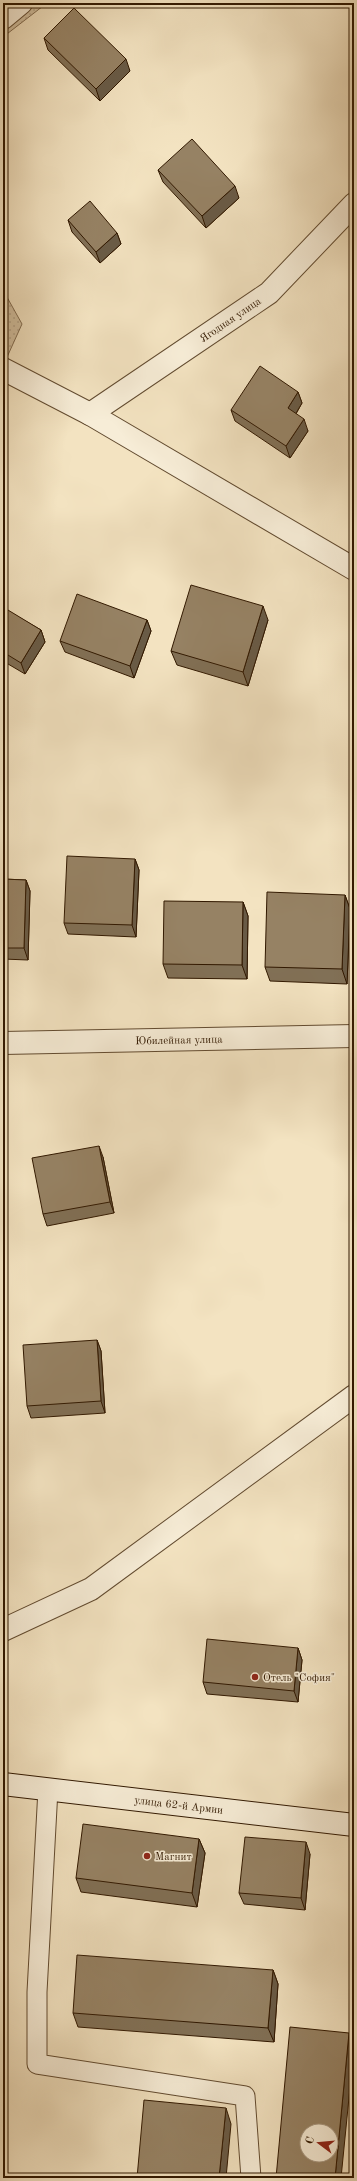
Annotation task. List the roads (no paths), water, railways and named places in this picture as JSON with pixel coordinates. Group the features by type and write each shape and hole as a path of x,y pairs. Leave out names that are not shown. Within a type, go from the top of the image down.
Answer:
{"street":[{"path":"3,18 21,3"},
{"name":"Ягодная улица","path":"90,414 269,293 354,204"},
{"path":"3,369 90,414 354,569"},
{"name":"Юбилейная улица","path":"3,1043 354,1036"},
{"path":"3,1630 91,1589 354,1396"},
{"name":"улица 62-й Армии","path":"3,1784 354,1824"}],"lane":[{"path":"48,1789 37,1992 37,2064 245,2096 251,2178"}],"place":[{"name":"Отель \"София\"","path":"255,1677"},
{"name":"Магнит","path":"147,1856"}]}
